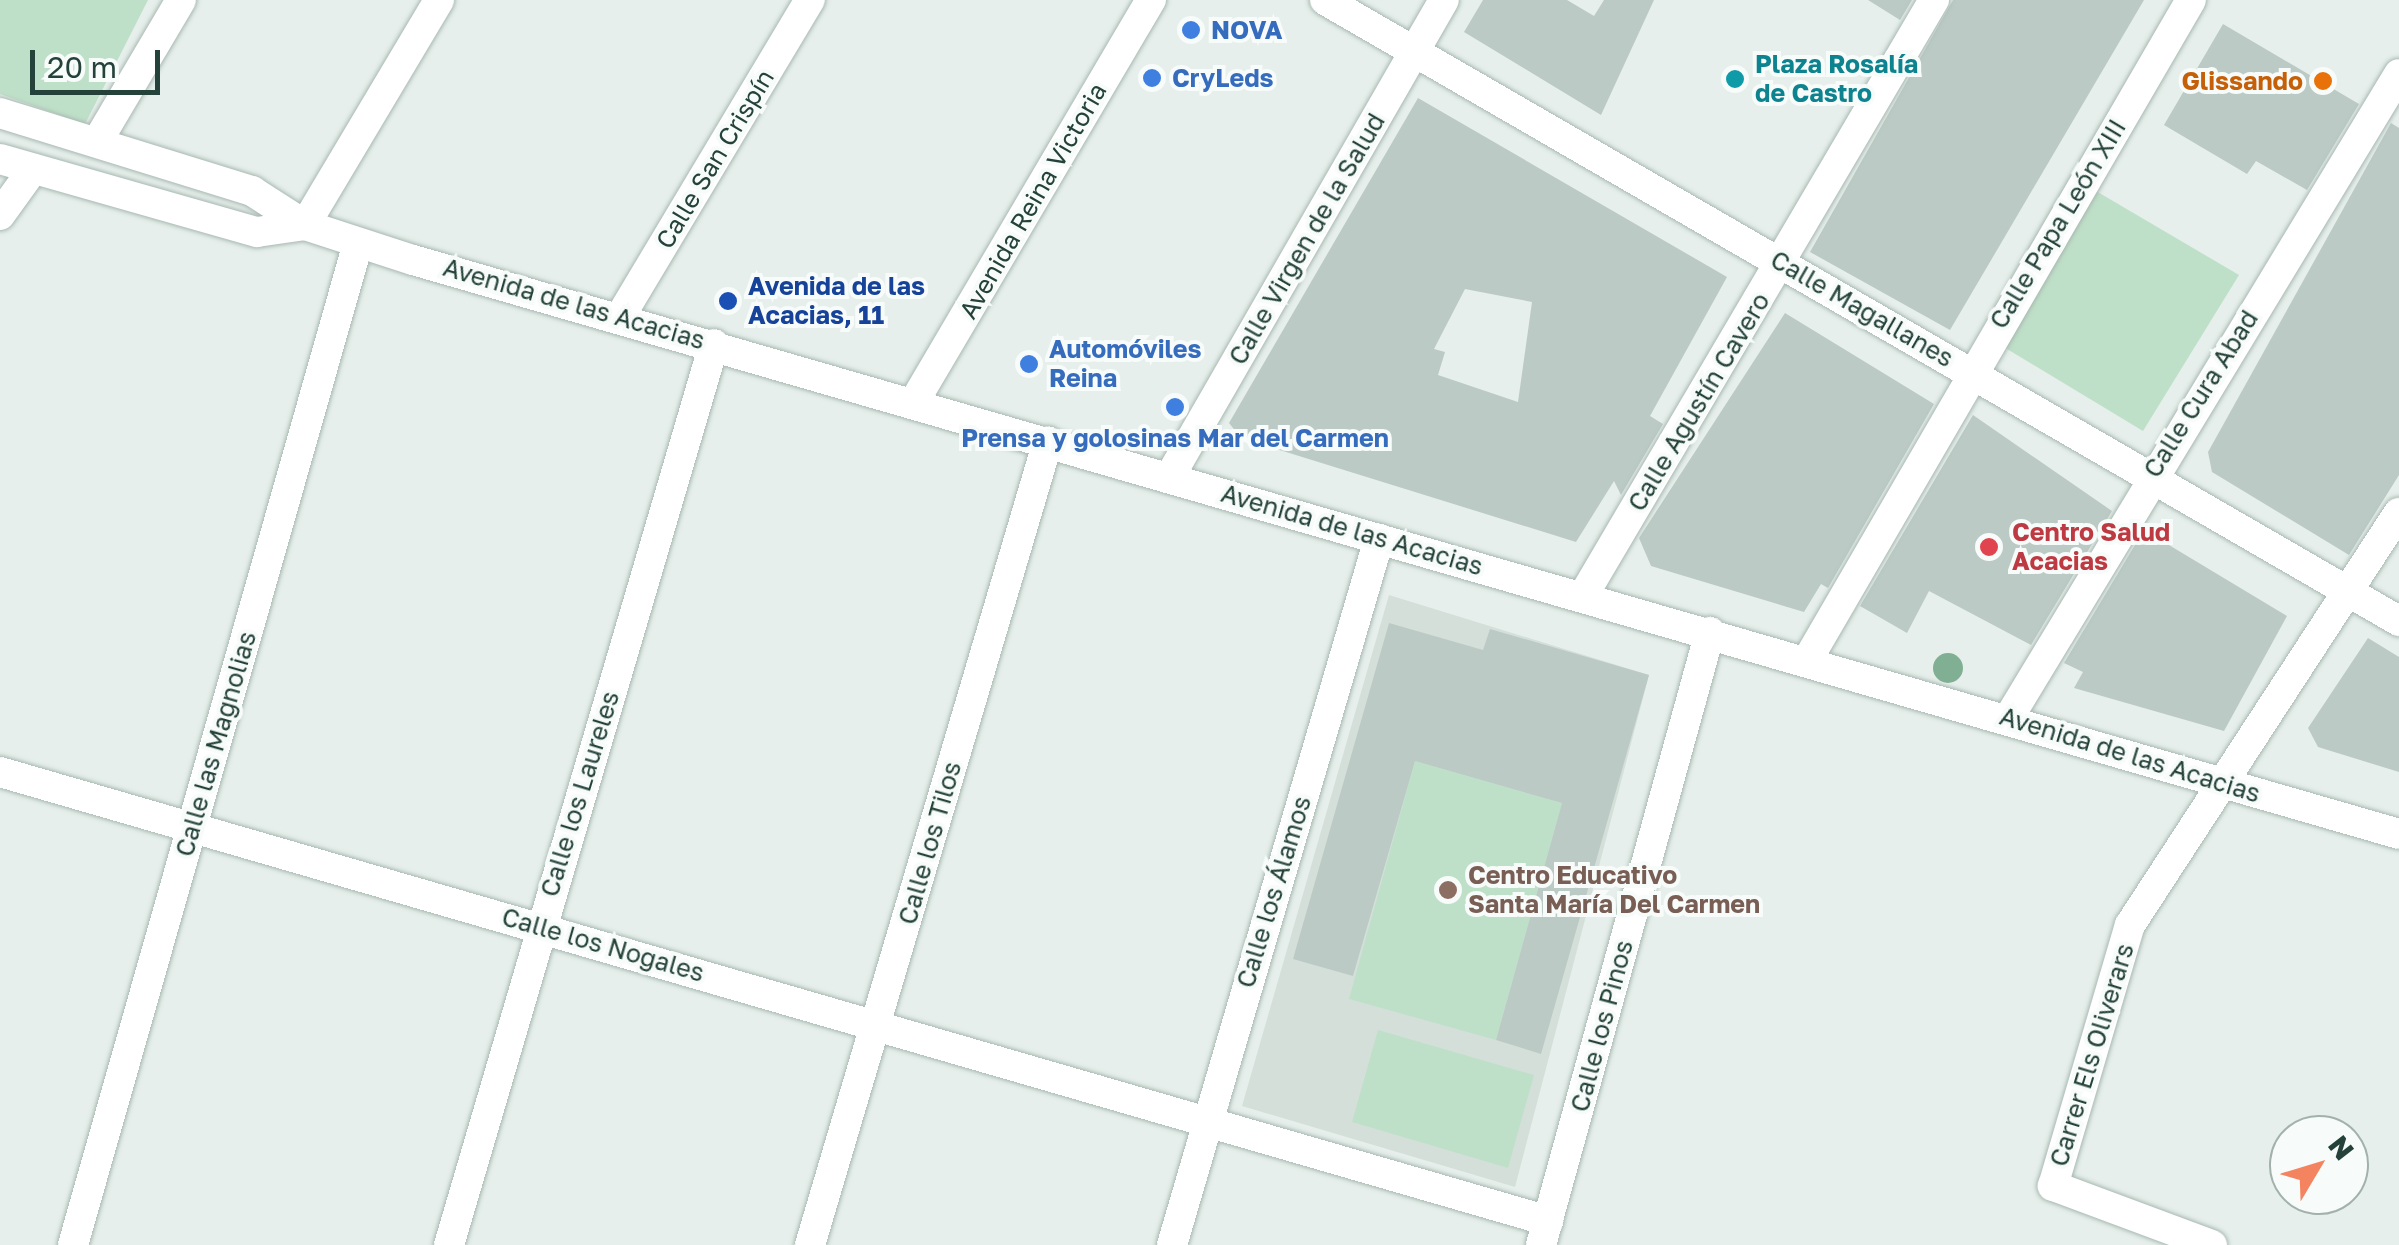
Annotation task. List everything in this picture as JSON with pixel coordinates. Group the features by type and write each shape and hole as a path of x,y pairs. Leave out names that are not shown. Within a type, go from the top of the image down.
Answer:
{"street":[{"path":"97,142 182,0"},
{"path":"305,224 439,0"},
{"name":"Calle San Crispín","path":"620,317 810,0"},
{"name":"Avenida Reina Victoria","path":"914,402 1151,0"},
{"name":"Calle Magallanes","path":"1324,0 2399,621"},
{"name":"Calle Virgen de la Salud","path":"1169,478 1444,0"},
{"name":"Calle Agustín Cavero","path":"1582,596 1934,0"},
{"name":"Calle Papa León XIII","path":"1808,659 1970,372 2191,0"},
{"name":"Calle Cura Abad","path":"2008,718 2150,476 2399,74"},
{"name":"Avenida de las Acacias","path":"0,113 252,191 305,224 358,243 1808,659 2399,834"},
{"name":"Avenida de las Acacias","path":"0,159 258,232 305,224"},
{"path":"0,215 33,169"},
{"name":"Calle las Magnolias","path":"73,1245 358,243"},
{"name":"Calle los Laureles","path":"449,1245 714,344"},
{"name":"Calle los Tilos","path":"810,1245 1048,440"},
{"path":"2230,786 2399,513"},
{"name":"Calle los Álamos","path":"1172,1245 1379,539"},
{"name":"Calle los Pinos","path":"1545,1233 1710,632"},
{"name":"Calle los Nogales","path":"0,772 1206,1121 1545,1233"},
{"name":"Carrer Els Oliverars","path":"2212,1245 2053,1186 2130,925 2179,842 2230,786"}],"shaded area":[{"name":"Centro Educativo Santa María Del Carmen","path":"1389,595 1649,675 1515,1187 1242,1106"}],"green space":[{"path":"0,0 148,0 85,124 0,94"},
{"path":"2096,191 2239,275 2143,431 2002,346"},
{"path":"1415,761 1562,803 1496,1040 1349,999"},
{"path":"1378,1030 1534,1075 1508,1168 1352,1122"}],"building":[{"path":"1483,0 1567,0 1594,16 1604,0 1654,0 1601,115 1464,32"},
{"path":"1868,0 1912,0 1900,20"},
{"path":"1953,0 2144,0 1950,330 1810,252"},
{"path":"2223,24 2359,104 2307,190 2256,161 2247,174 2164,125"},
{"path":"1418,98 1727,277 1650,416 1663,424 1621,495 1614,481 1576,542 1241,438 1229,423","holes":["1465,289 1532,302 1518,402 1438,375 1445,352 1434,349"]},
{"path":"2391,123 2399,128 2399,475 2349,555 2212,472 2208,452"},
{"path":"1785,313 1934,404 1828,588 1821,584 1804,612 1651,566 1639,538"},
{"name":"Centro Salud Acacias","path":"1973,415 2112,511 2031,645 1929,591 1907,633 1860,606"},
{"path":"2144,530 2287,616 2224,731 2074,688 2083,672 2064,663"},
{"path":"1389,623 1483,650 1490,629 1649,675 1541,1054 1496,1040 1562,803 1415,761 1353,976 1293,959"},
{"path":"2368,638 2399,657 2399,772 2318,747 2308,728"}],"place":[{"name":"NOVA","path":"1191,30"},
{"name":"CryLeds","path":"1152,78"},
{"name":"Plaza Rosalía de Castro","path":"1735,79"},
{"name":"Glissando","path":"2323,81"},
{"name":"Avenida de las Acacias, 11","path":"728,301"},
{"name":"Automóviles Reina","path":"1029,364"},
{"name":"Prensa y golosinas Mar del Carmen","path":"1175,407"},
{"name":"Centro Salud Acacias","path":"1989,547"},
{"name":"Centro Educativo Santa María Del Carmen","path":"1448,890"}]}
